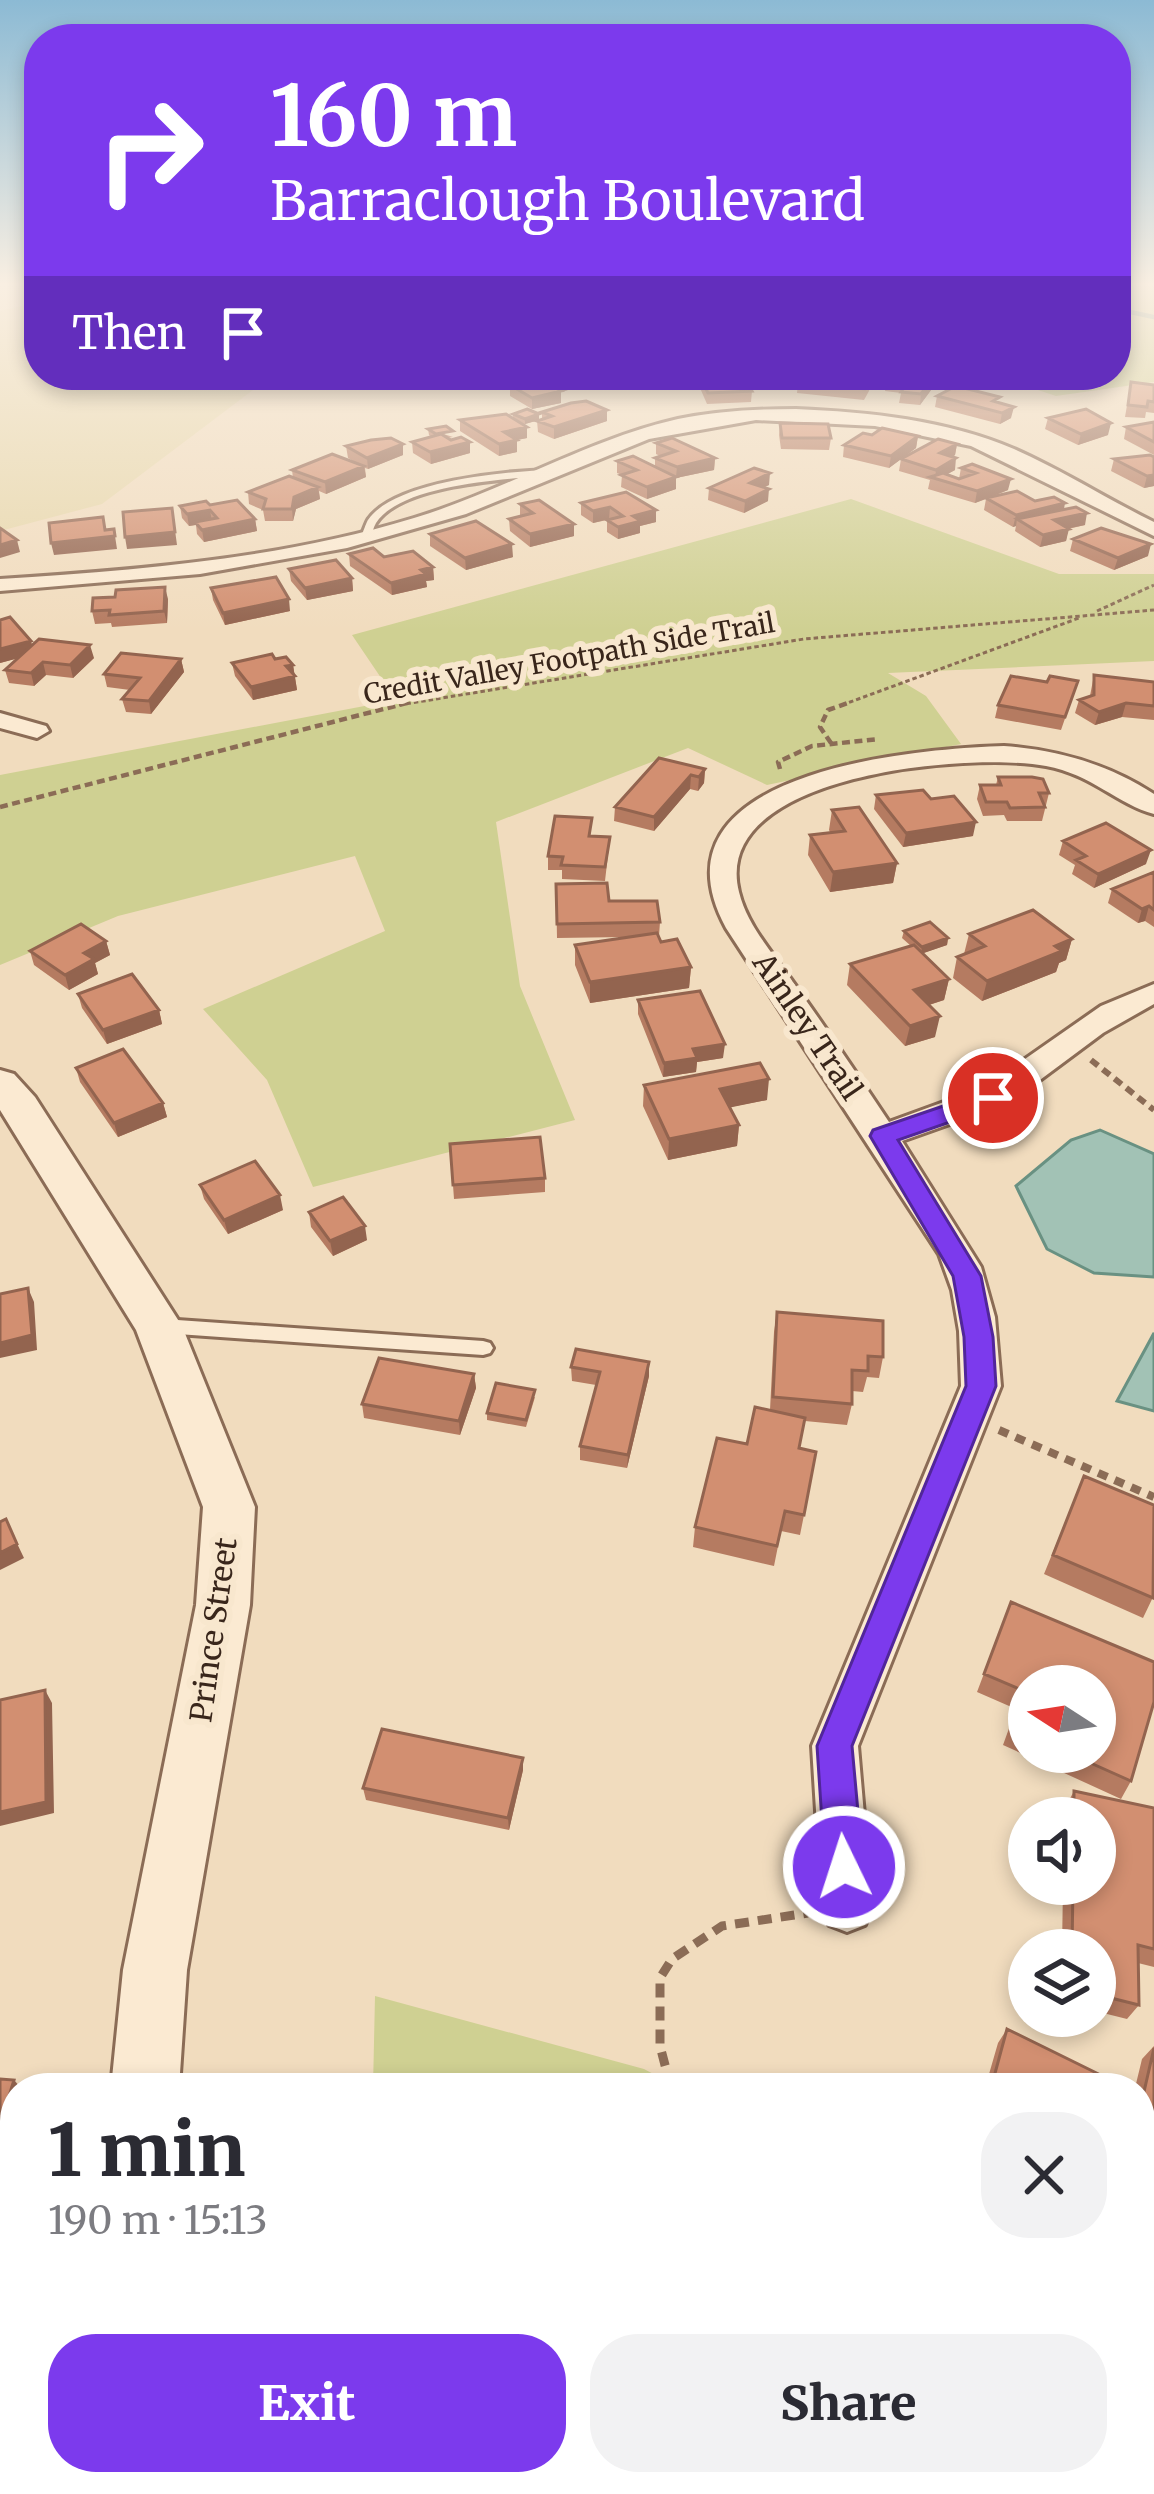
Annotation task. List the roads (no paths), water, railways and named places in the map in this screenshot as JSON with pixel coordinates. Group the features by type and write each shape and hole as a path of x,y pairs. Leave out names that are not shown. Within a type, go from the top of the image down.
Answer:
{"street":[{"path":"0,585 133,578 366,538 495,498 645,434 696,424 790,416 876,420 988,443 1044,467 1094,502 1154,530"},
{"path":"0,720 37,731"},
{"name":"Ainley Trail","path":"847,1907 835,1746 981,1386 979,1337 967,1276 882,1136 755,949 724,891 726,855 740,824 789,792 853,773 983,752 1041,754 1083,765 1124,784 1154,806"},
{"path":"882,1136 993,1098 1072,1044 1105,1015 1154,993"},
{"name":"Prince Street","path":"0,1084 20,1107 158,1326 229,1507 223,1605 155,1970 146,2073"}],"lane":[{"path":"158,1326 483,1348"}]}
